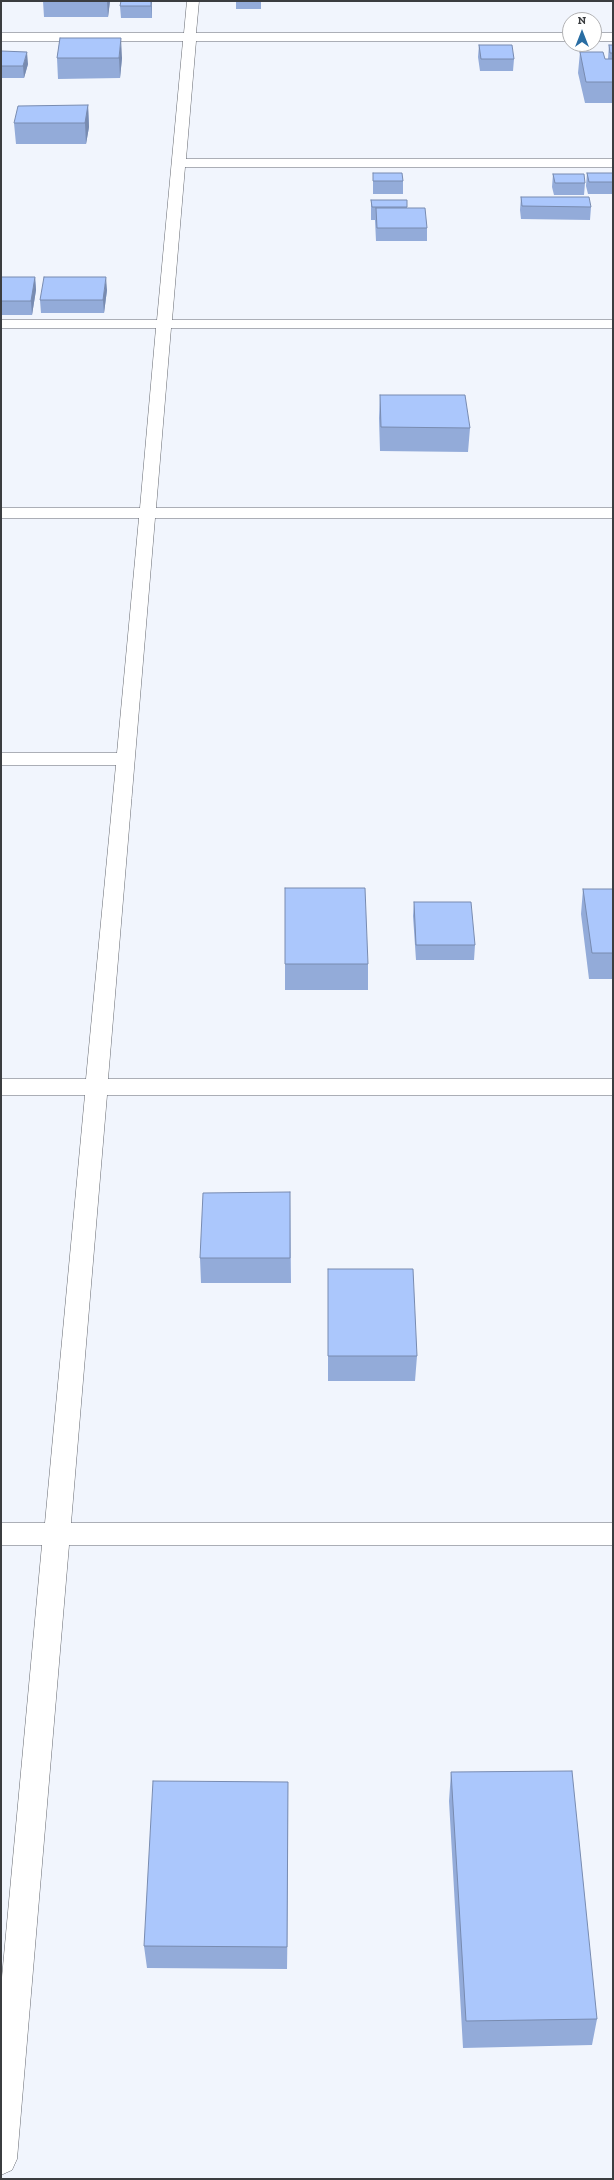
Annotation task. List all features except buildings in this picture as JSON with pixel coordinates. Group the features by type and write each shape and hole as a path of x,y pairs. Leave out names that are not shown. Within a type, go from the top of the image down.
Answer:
{"street":[{"path":"1,2159 193,1"},
{"path":"1,37 562,37"},
{"path":"602,37 613,37"},
{"path":"179,163 613,163"},
{"path":"1,324 613,324"},
{"path":"1,513 613,513"},
{"path":"1,759 126,759"},
{"path":"1,1087 613,1087"},
{"path":"1,1534 613,1534"}]}
